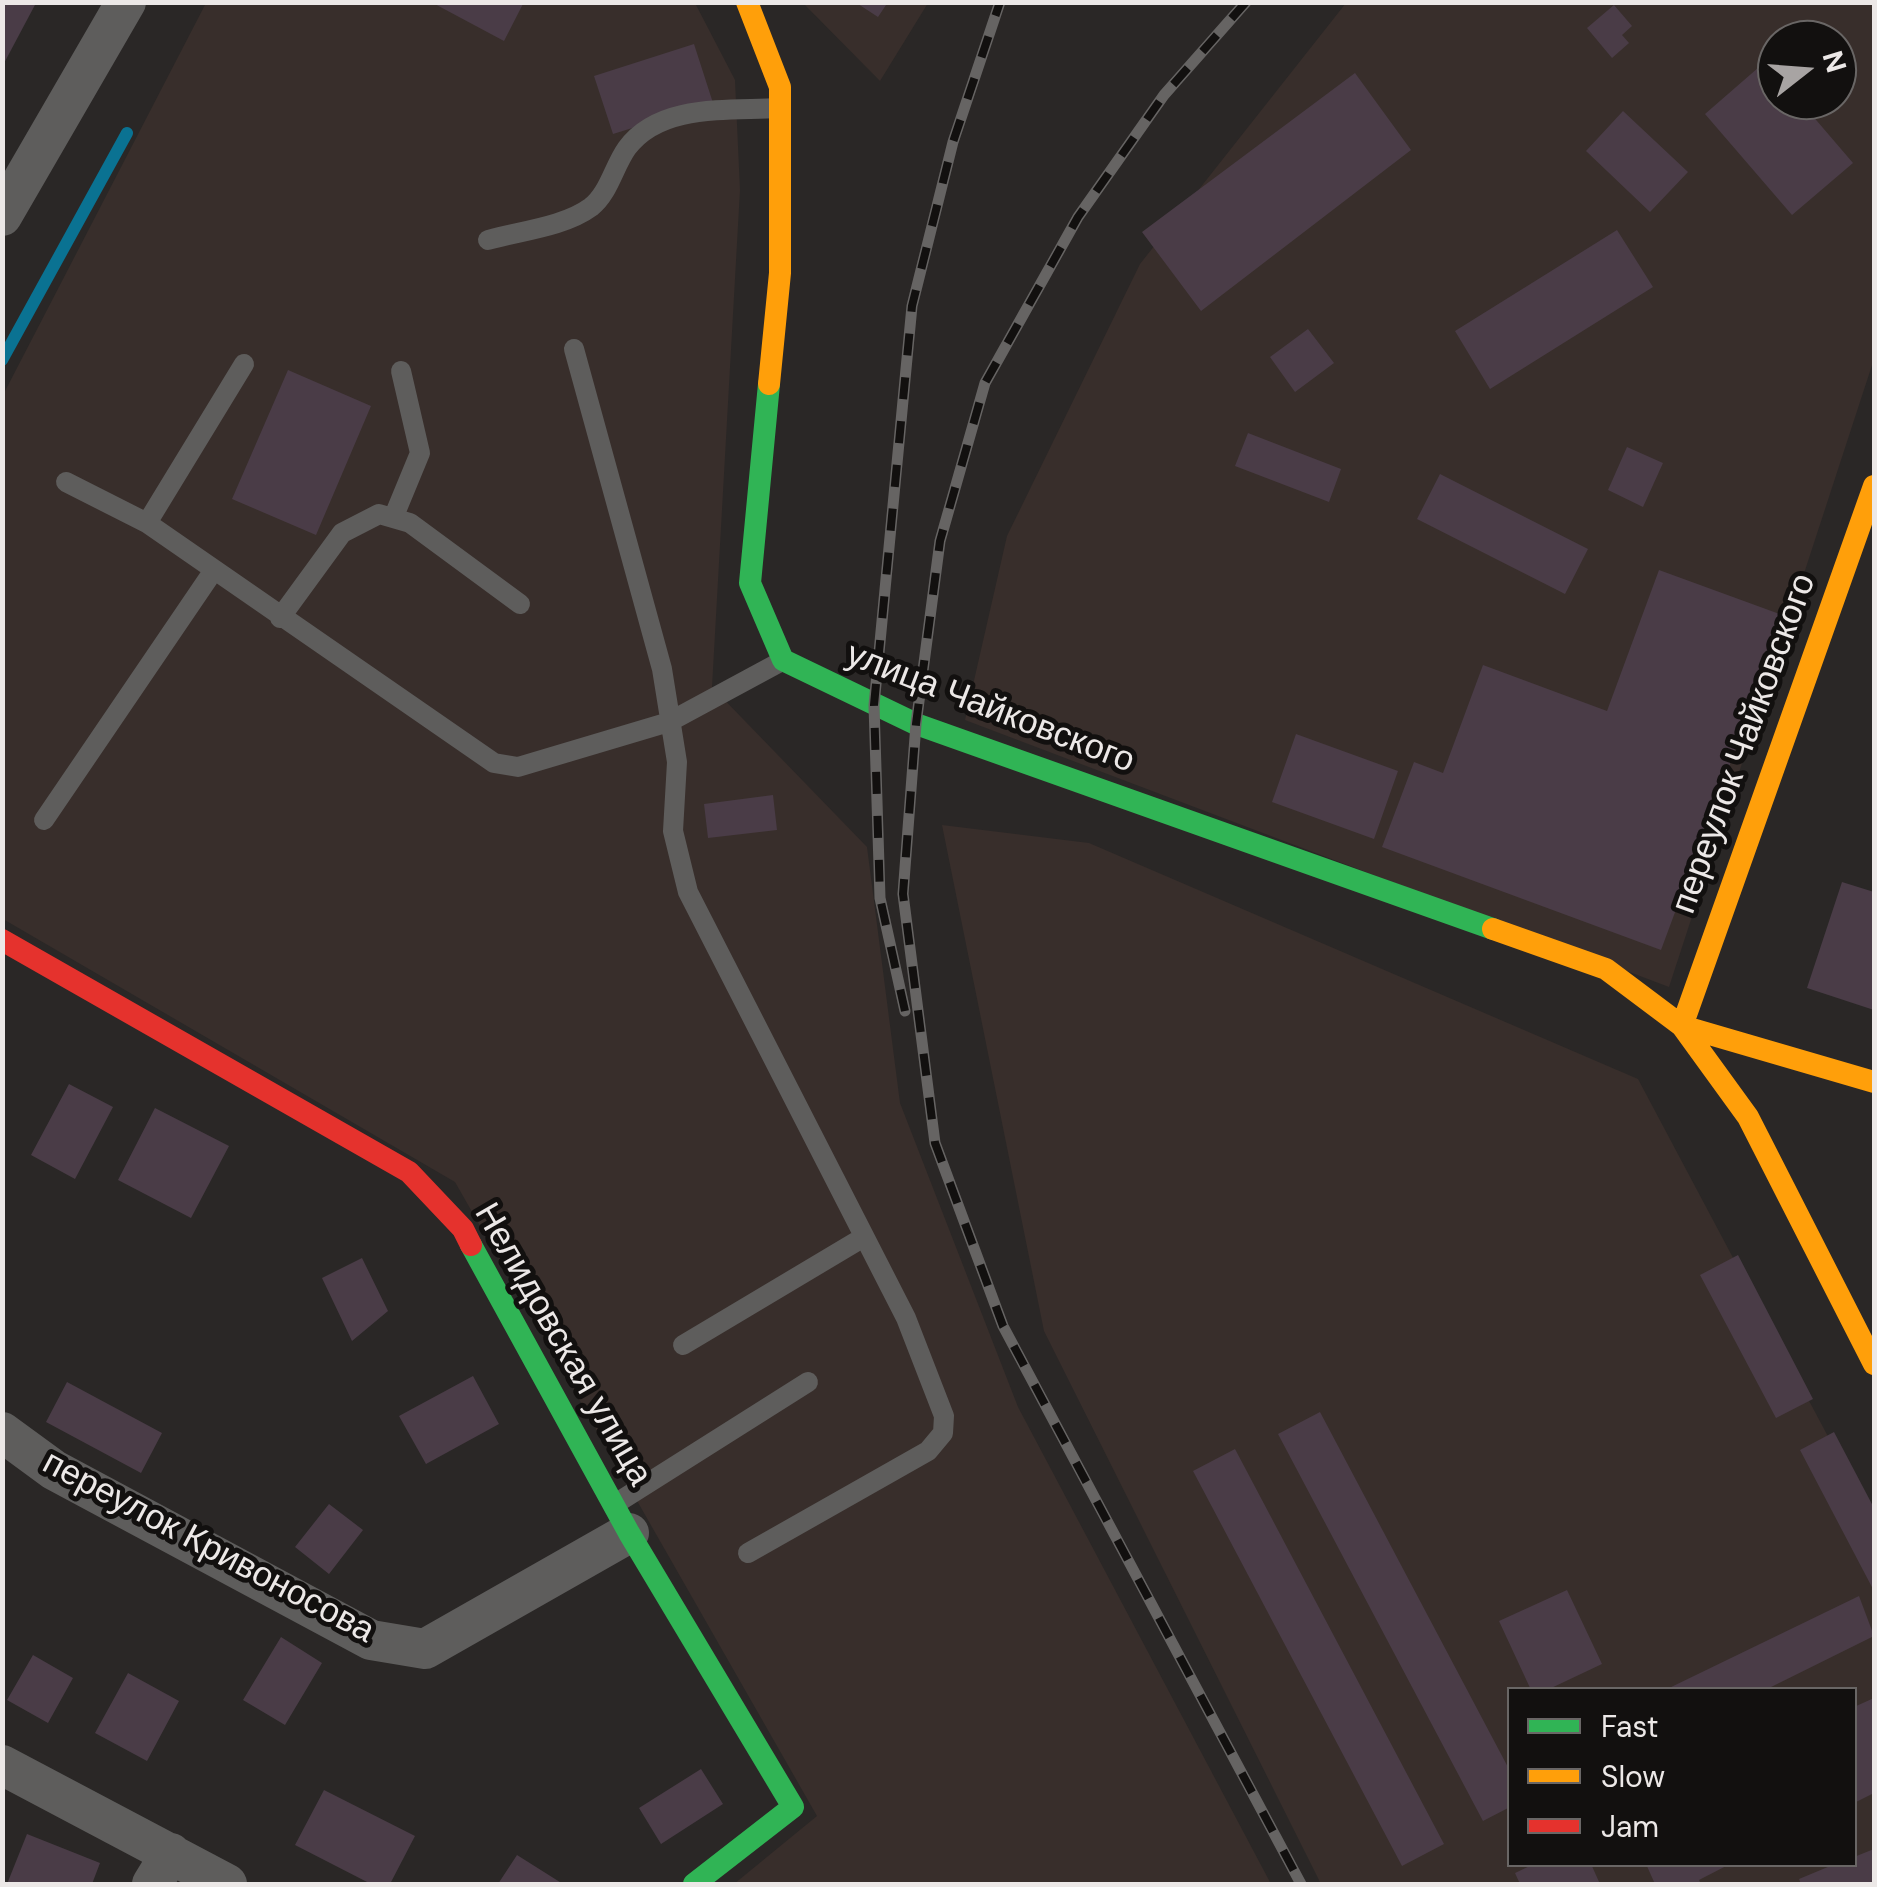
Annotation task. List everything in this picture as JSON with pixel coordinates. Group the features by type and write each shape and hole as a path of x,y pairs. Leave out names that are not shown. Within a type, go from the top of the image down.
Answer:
{"street":[{"path":"2,216 126,2"},
{"path":"747,2 780,87 780,273 750,583 783,660"},
{"name":"переулок Чайковского","path":"1682,1026 1874,486"},
{"name":"улица Чайковского","path":"783,660 838,690 916,724 1606,968 1682,1026"},
{"name":"Нелидовская улица","path":"2,940 409,1172 463,1229 621,1519 793,1807 694,1884"},
{"path":"1682,1026 1874,1082"},
{"path":"1682,1026 1748,1117 1874,1364"},
{"name":"переулок Кривоносова","path":"2,1432 54,1470 371,1640 425,1650 621,1519"},
{"path":"2,1765 161,1869 227,1884"}],"lane":[{"path":"488,240 586,210 601,196 626,150 654,126 709,110 780,108"},
{"path":"574,349 662,669 676,762 673,831 688,892 864,1237 934,1384 944,1416 943,1432 928,1451 748,1553"},
{"path":"147,523 244,364"},
{"path":"394,516 420,453 402,371"},
{"path":"66,482 147,523 494,764 518,767 670,722 783,660"},
{"path":"280,618 342,533 379,514 394,516 520,604"},
{"path":"44,820 214,570"},
{"path":"684,1344 864,1237"},
{"path":"621,1519 808,1382"}],"shaded area":[{"path":"206,3 695,3 735,80 740,190 712,687 867,847 900,1103 1018,1407 1271,1884 734,1884 817,1816 455,1182 3,919 3,395"},
{"path":"803,3 928,3 880,81"},
{"path":"1346,3 1874,3 1874,359 1669,987 965,720 1007,536 1140,264"},
{"path":"942,825 1089,843 1638,1079 1874,1523 1874,1884 1321,1884 1044,1331"}],"building":[{"path":"431,2 524,2 504,41"},
{"path":"855,2 888,2 878,17"},
{"path":"2,3 36,3 2,67"},
{"path":"1614,5 1632,26 1622,35 1629,43 1612,58 1587,28"},
{"path":"694,44 713,103 613,134 594,76"},
{"path":"1757,69 1757,120 1816,120 1853,163 1792,215 1705,114"},
{"path":"1355,73 1411,150 1201,311 1142,232"},
{"path":"1623,111 1688,172 1650,212 1586,151"},
{"path":"1617,230 1653,287 1490,389 1455,331"},
{"path":"1308,329 1334,363 1295,392 1270,357"},
{"path":"288,370 371,406 316,535 232,499"},
{"path":"1248,433 1341,469 1329,502 1235,466"},
{"path":"1627,447 1663,463 1643,507 1608,490"},
{"path":"1440,474 1588,549 1565,594 1417,519"},
{"path":"1659,570 1785,616 1661,950 1382,847 1414,762 1443,773 1483,665 1607,711"},
{"path":"1296,734 1398,771 1374,839 1272,802"},
{"path":"773,795 777,830 708,838 704,804"},
{"path":"1842,882 1874,892 1874,1010 1807,988"},
{"path":"69,1084 113,1107 75,1179 31,1155"},
{"path":"155,1108 229,1146 191,1218 118,1180"},
{"path":"1738,1255 1813,1399 1776,1418 1700,1275"},
{"path":"362,1258 388,1311 352,1341 322,1278"},
{"path":"473,1376 499,1424 426,1464 399,1416"},
{"path":"67,1382 162,1433 141,1473 46,1422"},
{"path":"1320,1412 1507,1765 1507,1809 1483,1821 1278,1434"},
{"path":"1834,1432 1874,1508 1874,1591 1800,1450"},
{"path":"1235,1449 1444,1844 1402,1866 1193,1471"},
{"path":"329,1504 363,1530 329,1574 295,1547"},
{"path":"1567,1590 1602,1664 1553,1687 1530,1687 1499,1621"},
{"path":"1859,1596 1874,1636 1771,1687 1671,1687"},
{"path":"281,1637 322,1663 285,1725 243,1700"},
{"path":"33,1655 73,1678 48,1723 7,1700"},
{"path":"128,1673 179,1701 147,1761 95,1733"},
{"path":"1874,1698 1874,1793 1857,1802 1857,1706"},
{"path":"701,1769 723,1804 661,1844 639,1808"},
{"path":"324,1790 415,1836 390,1884 371,1884 295,1845"},
{"path":"27,1834 100,1863 92,1884 7,1884"},
{"path":"1874,1849 1874,1884 1801,1884 1799,1879 1828,1867 1857,1867 1857,1856"},
{"path":"517,1855 563,1884 498,1884"},
{"path":"1528,1867 1592,1867 1600,1884 1520,1884 1515,1873"},
{"path":"1647,1867 1724,1867 1699,1880 1701,1884 1655,1884"}],"waterway":[{"path":"2,360 127,133"}],"railway":[{"path":"905,1011 880,898 874,705 912,306 953,142 1000,2"},
{"path":"1246,2 1164,95 1078,217 985,383 940,541 916,724 903,894 935,1143 1003,1326 1301,1884"}],"traffic: fast":[{"path":"769,384 750,583 783,660 916,724 1493,929"},
{"path":"471,1245 629,1533 793,1807 694,1884"}],"traffic: slow":[{"path":"747,2 780,87 780,273 769,384"},
{"path":"1682,1026 1874,486"},
{"path":"1493,929 1606,969 1682,1026 1748,1117 1874,1364"},
{"path":"1682,1026 1874,1082"}],"traffic: jam":[{"path":"2,940 409,1172 463,1229 471,1245"}]}
